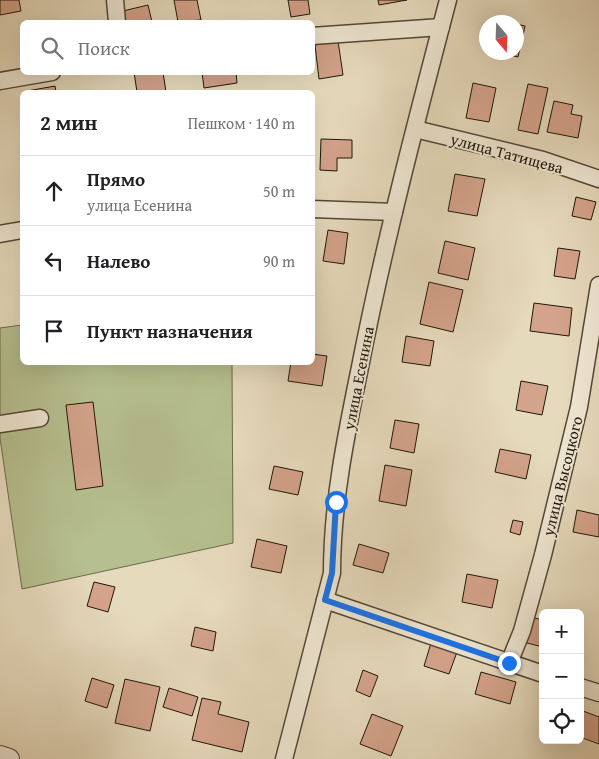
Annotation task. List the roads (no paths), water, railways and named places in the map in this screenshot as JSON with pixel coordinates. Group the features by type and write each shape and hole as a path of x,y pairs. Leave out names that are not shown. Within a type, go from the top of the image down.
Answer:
{"street":[{"path":"115,0 117,20"},
{"name":"улица Есенина","path":"284,759 332,573 332,548 342,459 381,261 448,0"},
{"path":"315,36 441,27"},
{"path":"0,81 35,75"},
{"name":"улица Татищева","path":"415,129 544,160 599,179"},
{"path":"315,209 394,212"},
{"path":"0,234 20,230"},
{"name":"улица Высоцкого","path":"509,663 522,631 543,555 578,407 599,285"},
{"path":"0,424 40,418"},
{"path":"325,600 539,673"},
{"path":"584,688 599,693"},
{"path":"0,756 8,759"}]}
